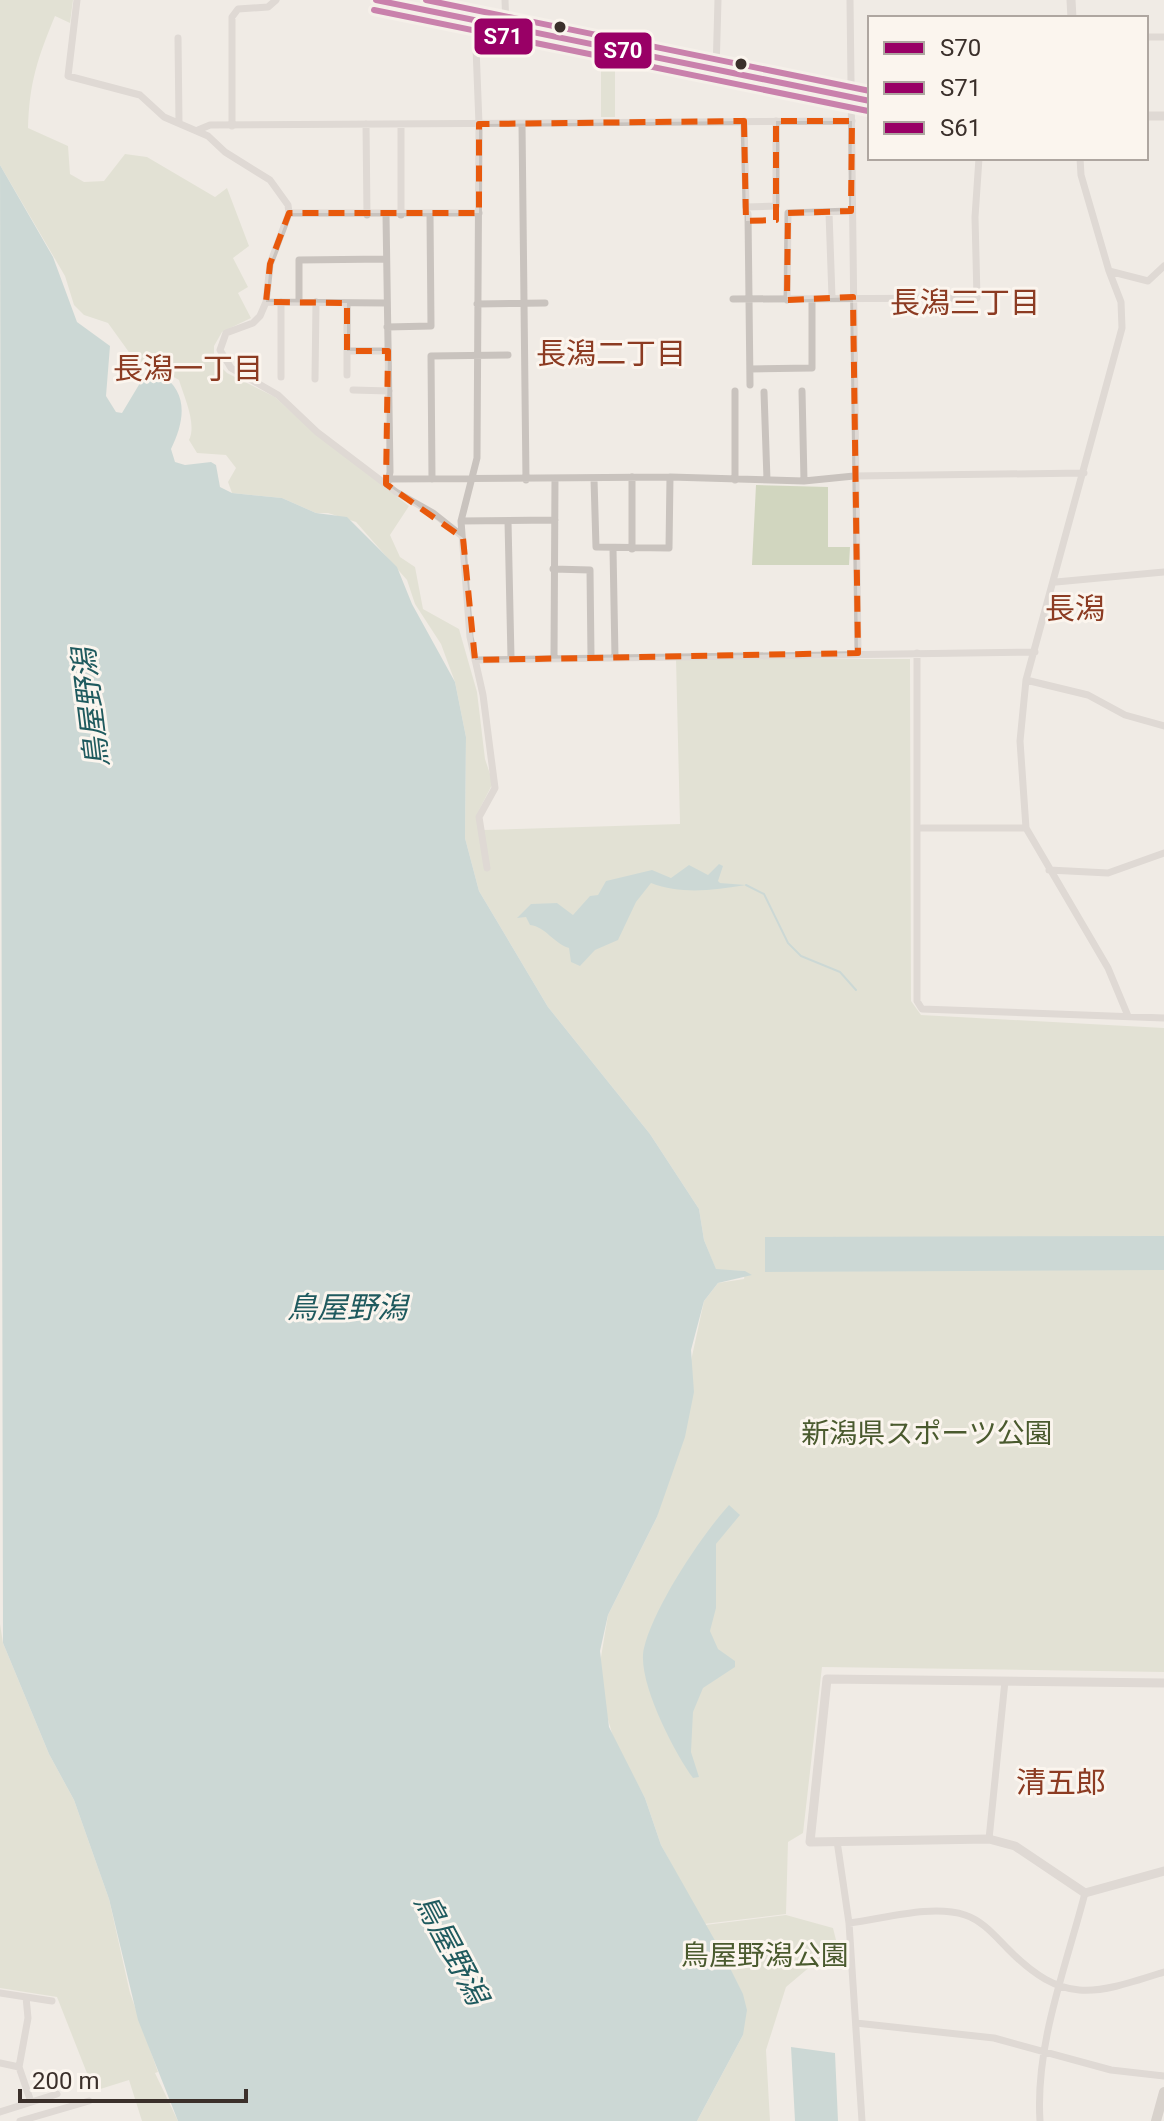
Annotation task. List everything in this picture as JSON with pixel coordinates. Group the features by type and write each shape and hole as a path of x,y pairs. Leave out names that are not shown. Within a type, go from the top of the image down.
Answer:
{"main road":[{"path":"1156,2121 1164,2092"}],"street":[{"path":"77,0 68,76 140,95 150,107 198,130 225,152 270,180 288,205 289,213 270,264 266,302 253,323 226,333 220,350 224,360 278,395 317,432 453,526 463,538"},
{"path":"232,126 232,17 238,9 268,7 276,0"},
{"path":"376,0 716,72 868,101"},
{"path":"505,0 506,28"},
{"path":"716,72 718,0"},
{"path":"850,0 858,653"},
{"path":"475,22 479,124 477,458 461,521 475,660 483,695 495,788 479,817 487,868"},
{"path":"178,38 179,123"},
{"path":"744,121 746,207 776,206 776,121"},
{"path":"198,130 210,125 852,121"},
{"path":"366,124 367,215"},
{"path":"401,124 401,215"},
{"path":"522,124 526,480"},
{"path":"733,299 977,298 975,217 979,160"},
{"path":"1080,160 1081,175 1121,302 1122,328 1056,582 1026,680 1020,741 1026,828 1108,968 1128,1016"},
{"path":"787,300 788,213 851,211"},
{"path":"289,213 479,213"},
{"path":"829,213 832,297"},
{"path":"387,327 431,326 430,214"},
{"path":"748,214 750,385"},
{"path":"386,215 388,482"},
{"path":"299,302 299,260 386,259"},
{"path":"1109,271 1148,281 1164,266"},
{"path":"750,369 812,368 812,299"},
{"path":"266,302 386,303"},
{"path":"281,302 281,377"},
{"path":"315,379 316,302"},
{"path":"347,303 347,375"},
{"path":"477,304 545,303"},
{"path":"347,351 388,351"},
{"path":"432,479 431,356 508,355"},
{"path":"353,390 389,391"},
{"path":"735,391 735,480"},
{"path":"802,391 804,481"},
{"path":"764,392 767,480"},
{"path":"388,482 632,477 804,481 854,476 1084,473"},
{"path":"632,477 632,549"},
{"path":"594,479 596,547 632,549 669,548 670,477"},
{"path":"554,659 555,478"},
{"path":"461,521 555,520"},
{"path":"508,521 511,658"},
{"path":"613,549 615,657"},
{"path":"553,569 590,570 591,657"},
{"path":"1056,582 1164,572"},
{"path":"475,660 1035,652"},
{"path":"917,653 917,1001 922,1009 1164,1018"},
{"path":"1026,680 1088,695 1125,715 1164,726"},
{"path":"922,828 1026,828"},
{"path":"1049,870 1108,873 1164,853"},
{"path":"1164,1683 827,1679 810,1842 989,1839 1015,1846 1085,1893 1164,1871"},
{"path":"989,1839 1005,1681"},
{"path":"837,1841 849,1923 862,2121"},
{"path":"1040,2121 1038,2093 1043,2052 1085,1893"},
{"path":"849,1923 933,1913 962,1914 981,1922 1031,1973 1061,1987 1100,1992 1164,1972"},
{"path":"0,1993 52,2001"},
{"path":"26,1997 28,2018 19,2067 31,2102"},
{"path":"856,2023 994,2038 1111,2070 1164,2076"},
{"path":"0,2063 19,2067"},
{"path":"0,2112 57,2094"},
{"path":"20,2121 89,2101"}],"highlighted area":[{"path":"744,121 746,221 776,220 776,121 852,121 851,211 788,213 787,300 853,297 858,653 475,660 463,538 386,484 388,351 347,351 347,303 266,302 270,264 289,213 479,213 479,124"}],"green space":[{"name":"新潟県スポーツ公園","path":"0,0 73,0 70,23 55,16 44,44 32,84 28,128 68,146 70,174 84,182 104,181 125,154 147,157 215,197 227,188 249,246 233,258 248,287 238,293 251,318 222,332 214,346 214,358 227,373 275,397 312,431 409,506 390,535 400,557 415,567 423,609 459,629 477,692 485,759 493,783 477,814 483,830 680,824 676,659 910,659 911,1001 921,1015 1164,1028 1164,1672 822,1667 803,1833 788,1842 786,1914 704,1924 661,1845 645,1798 614,1740 604,1706 599,1669 608,1615 657,1517 704,1301 718,1283 744,1279 745,1271 716,1270 704,1240 699,1209 650,1134 548,1007 479,891 465,838 466,737 455,682 441,644 415,604 407,580 356,522 328,513 316,513 282,498 232,493 228,482 236,468 226,455 197,453 189,440 191,418 179,380 170,375 164,364 136,362 108,323 84,315 74,305 65,276 0,165"},
{"path":"601,65 615,69 615,117 601,117"},
{"path":"756,485 828,487 828,547 850,547 849,565 752,565"},
{"path":"0,1624 3,1643 49,1754 74,1800 109,1899 130,1993 158,2072 155,2073 178,2121 142,2121 129,2080 94,2091 57,1997 0,1988"},
{"name":"鳥屋野潟公園","path":"786,1915 833,1928 837,1944 786,1987 766,2050 770,2121 697,2121 743,2035 726,1960 705,1925"}],"water":[{"name":"鳥屋野潟","path":"0,165 53,257 77,322 110,346 106,396 116,412 122,413 140,383 160,374 176,390 182,408 179,429 171,449 175,462 185,465 211,462 216,465 220,487 232,493 282,498 316,513 347,517 397,567 412,604 455,682 466,737 465,838 479,891 548,1007 650,1134 699,1209 704,1240 716,1269 745,1271 752,1275 718,1283 704,1301 691,1350 694,1392 685,1437 657,1517 608,1615 600,1651 609,1727 645,1798 661,1845 726,1960 743,1994 747,2010 743,2035 697,2121 178,2121 138,2020 109,1899 74,1800 49,1754 3,1643"},
{"path":"719,864 723,866 720,883 746,885 686,890 651,883 636,902 618,940 595,950 580,966 571,962 569,948 530,925 526,917 517,918 531,904 557,903 573,915 590,896 598,895 606,881 652,870 671,878 689,865 708,875"},
{"path":"1164,1236 1164,1270 765,1272 765,1237"},
{"path":"729,1505 740,1515 716,1544 716,1608 710,1631 718,1649 735,1661 735,1667 703,1688 693,1712 691,1752 699,1777 693,1778 658,1715 646,1678 644,1648 657,1613 679,1573"},
{"path":"791,2047 835,2053 838,2121 795,2121"}],"waterway":[{"path":"746,885 764,894 788,943 801,956 840,972 856,990"}],"transit line":[{"name":"S70","path":"376,0 868,101"},
{"name":"S61","path":"426,0 868,91"},
{"name":"S71","path":"374,10 868,111"}],"district":[{"name":"長潟三丁目","path":"965,303"},
{"name":"長潟二丁目","path":"611,354"},
{"name":"長潟一丁目","path":"188,369"},
{"name":"長潟","path":"1075,609"},
{"name":"清五郎","path":"1061,1783"}]}
